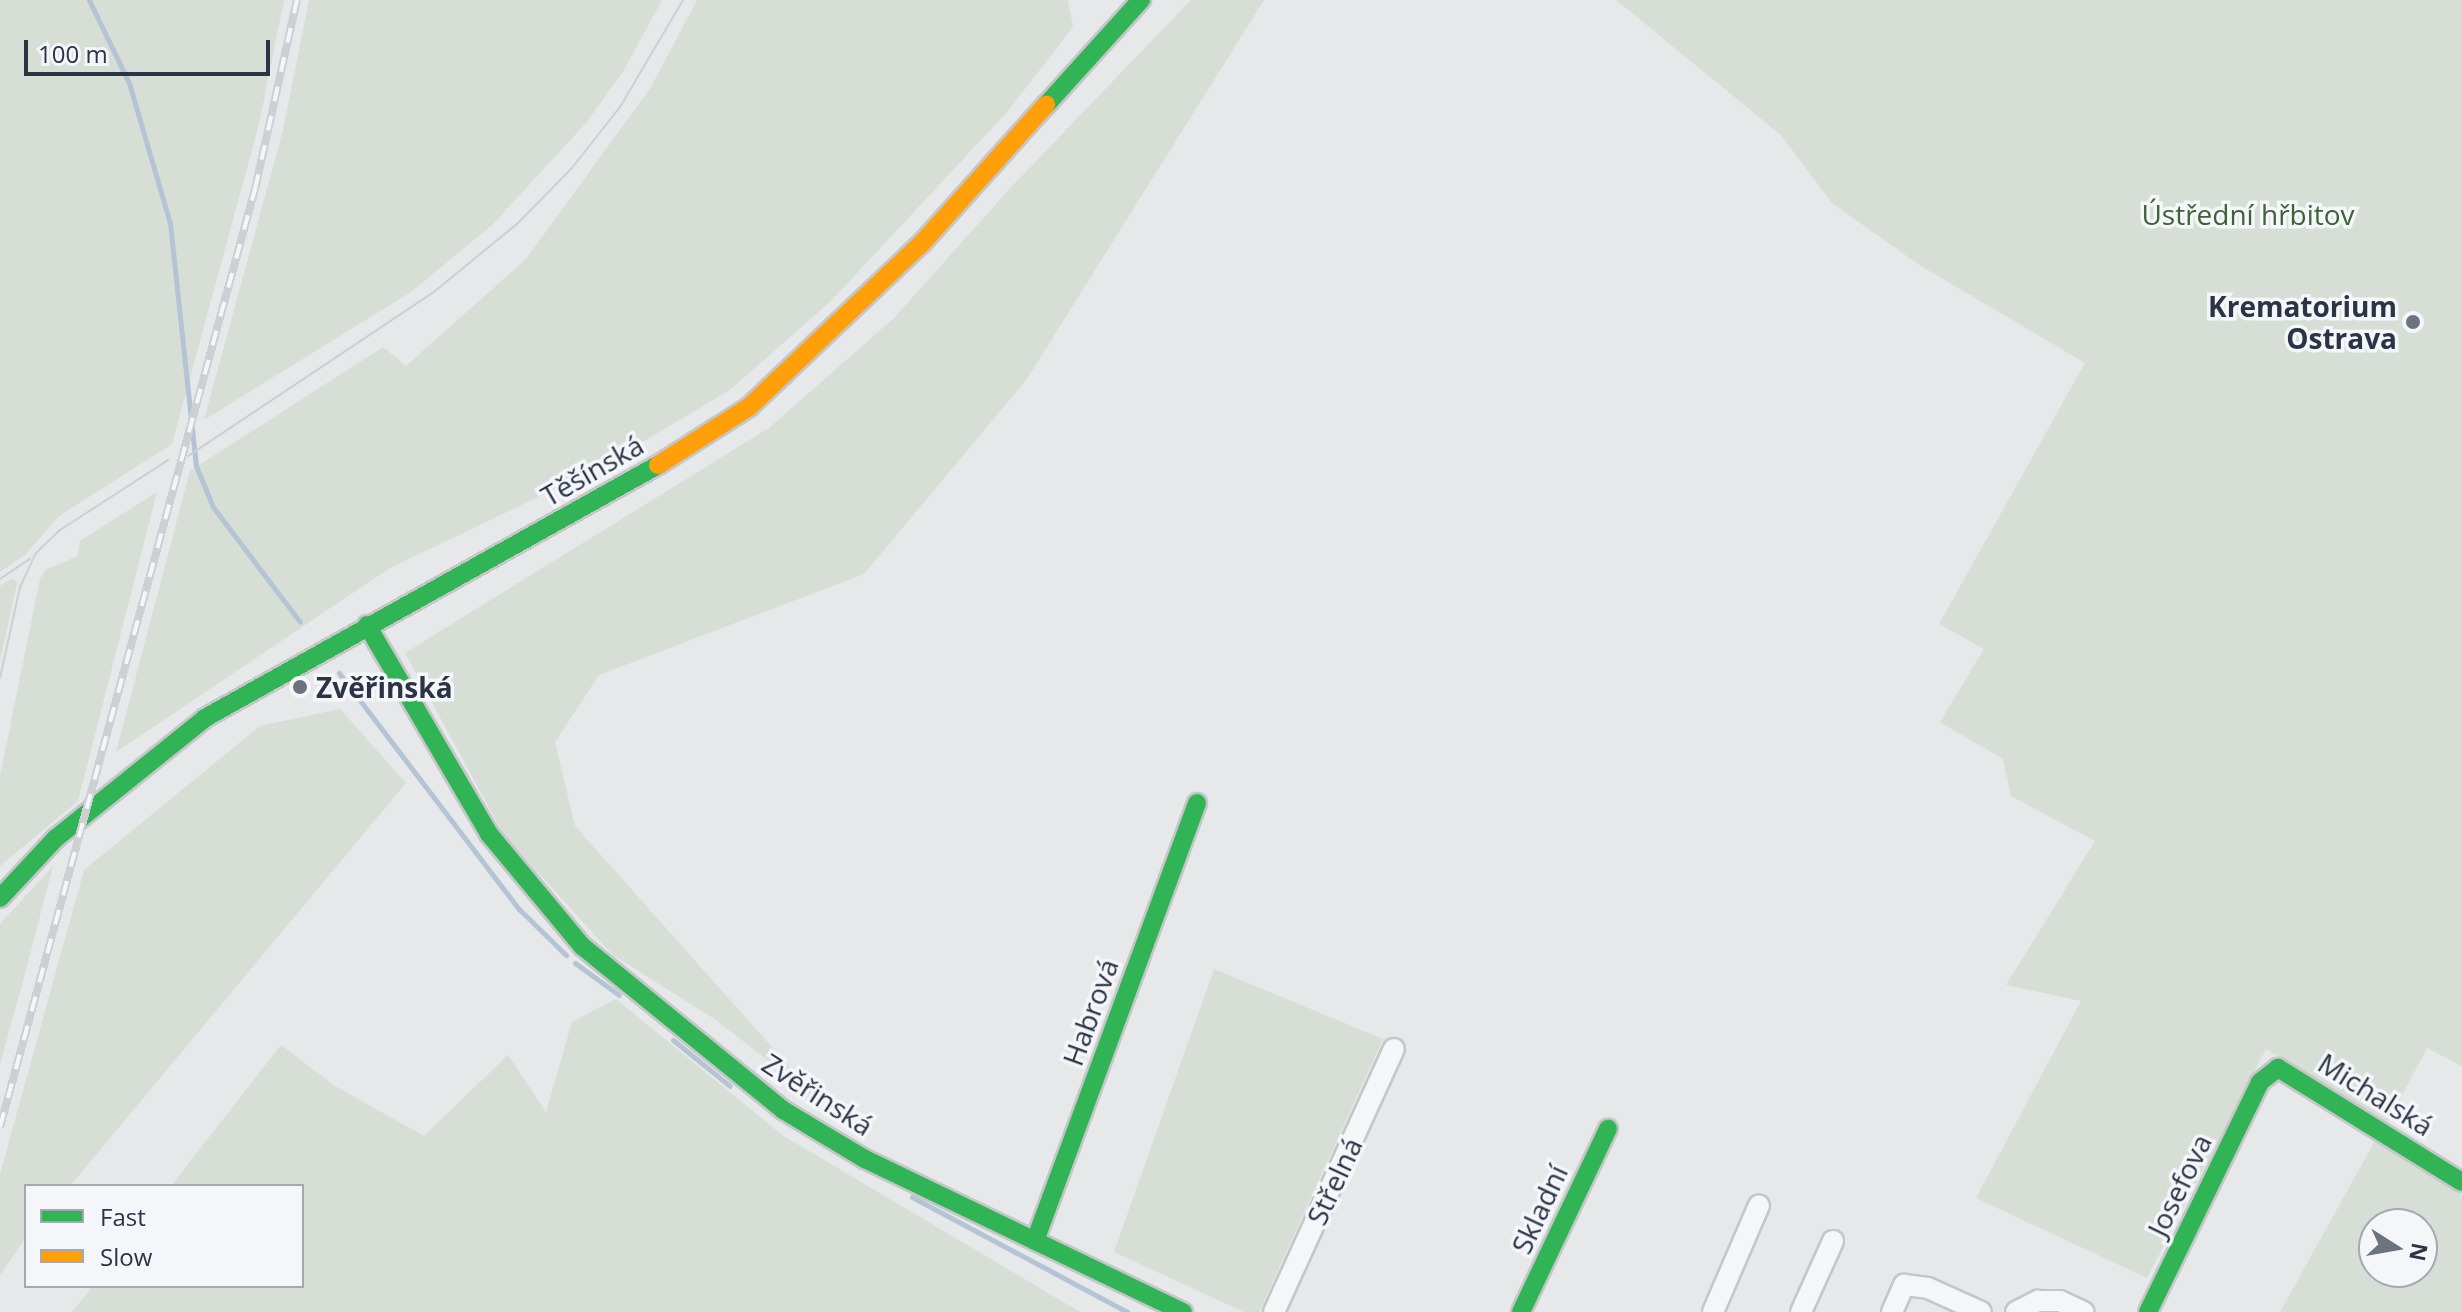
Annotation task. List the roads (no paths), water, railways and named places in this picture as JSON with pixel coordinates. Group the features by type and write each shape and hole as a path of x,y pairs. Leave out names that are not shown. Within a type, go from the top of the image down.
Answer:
{"street":[{"name":"Těšínská","path":"0,898 67,828 205,718 367,625 630,483 749,407 922,243 1141,0"},
{"name":"Zvěřinská","path":"367,625 489,834 582,946 783,1110 865,1159 1183,1312"},
{"name":"Habrová","path":"1035,1241 1197,803"},
{"name":"Střelná","path":"1274,1312 1394,1049"},
{"name":"Michalská","path":"2260,1082 2278,1068 2299,1077 2462,1182"},
{"name":"Josefova","path":"2148,1312 2260,1082"},
{"name":"Skladní","path":"1521,1312 1608,1129"},
{"path":"1713,1312 1759,1205"},
{"path":"1801,1312 1833,1241"},
{"path":"1892,1312 1904,1285 1928,1288 1981,1312"},
{"path":"2016,1312 2038,1301 2060,1301 2084,1312"}],"waterway":[{"path":"89,0 129,83 170,223 196,466 213,507 300,622"},
{"path":"339,673 519,909 566,955"},
{"path":"575,963 619,995"},
{"path":"673,1040 730,1086"},
{"path":"912,1197 1127,1312"}],"tram line":[{"path":"188,456 435,291 517,224 572,168 620,107 683,0"},
{"path":"0,678 20,587 36,553 60,530 168,460"},
{"path":"0,579 30,559"}],"railway":[{"path":"0,1127 255,189 297,0"}],"place":[{"name":"Krematorium Ostrava","path":"2413,322"},
{"name":"Zvěřinská","path":"300,687"}],"park label":[{"name":"Ústřední hřbitov","path":"2248,214"}]}
